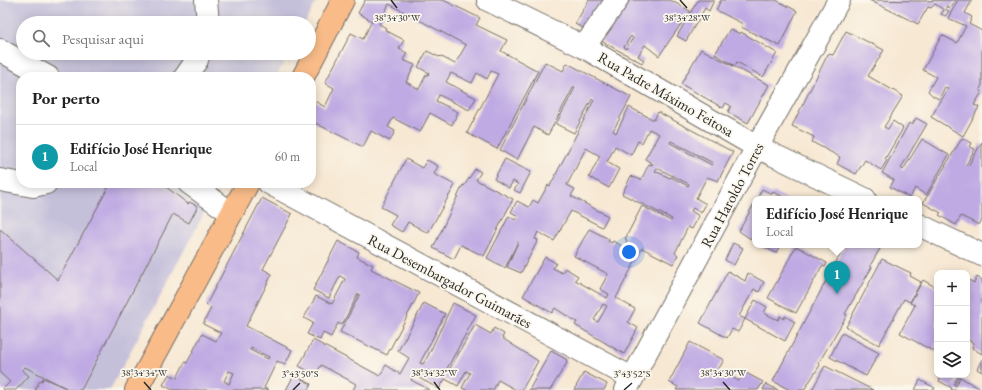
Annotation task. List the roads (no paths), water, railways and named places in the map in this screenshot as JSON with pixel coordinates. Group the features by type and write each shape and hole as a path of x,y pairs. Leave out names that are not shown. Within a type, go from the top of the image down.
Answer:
{"main road":[{"path":"316,52 343,0"},
{"path":"306,72 312,60"},
{"path":"136,390 245,188"}],"street":[{"path":"206,0 207,16"},
{"name":"Rua Padre Máximo Feitosa","path":"488,0 584,47 757,147 860,196"},
{"path":"584,47 617,0"},
{"name":"Rua Haroldo Torres","path":"629,384 757,147 839,0"},
{"path":"0,50 16,59"},
{"path":"18,60 39,72"},
{"path":"188,72 196,60"},
{"path":"0,180 16,183"},
{"path":"196,188 231,213"},
{"name":"Rua Desembargador Guimarães","path":"278,188 629,384"},
{"path":"922,226 982,255"}],"place":[{"name":"Edifício José Henrique","path":"837,294"}]}
